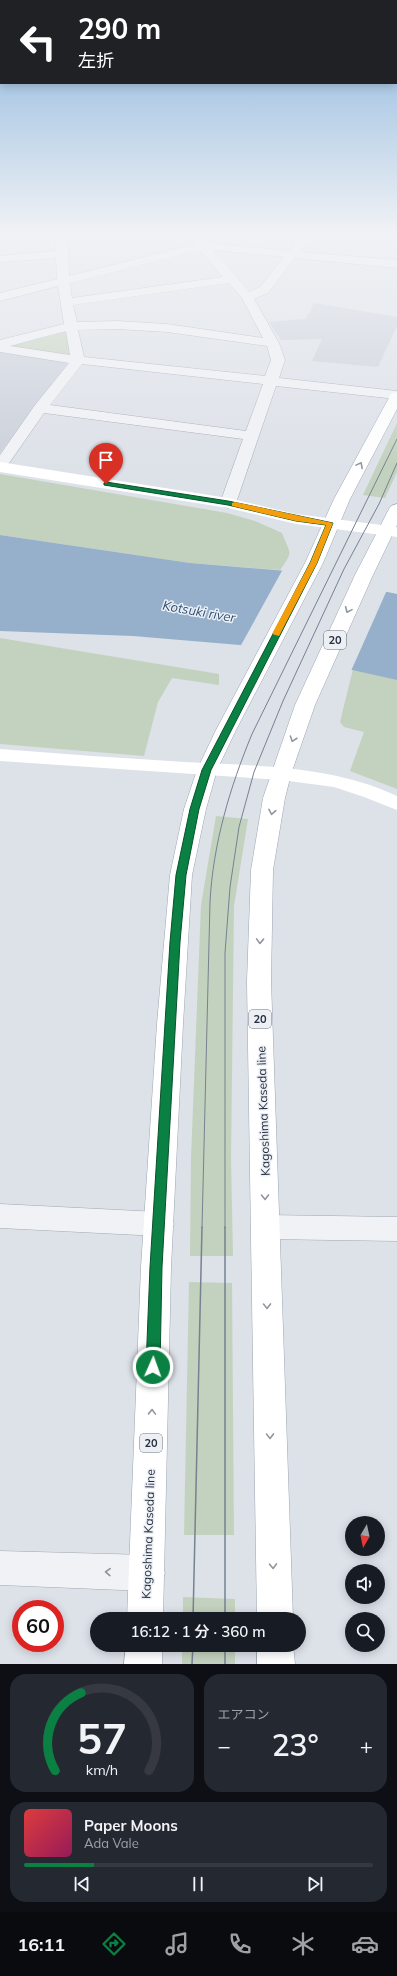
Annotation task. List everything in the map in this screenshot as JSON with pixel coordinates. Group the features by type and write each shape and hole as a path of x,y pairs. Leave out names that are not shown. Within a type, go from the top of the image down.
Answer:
{"main road":[{"name":"Kagoshima Kaseda line","path":"145,1612 159,1224 170,1010 181,875 195,809 207,770 314,563 330,523 397,396"},
{"path":"0,467 228,503 296,519 392,531"},
{"name":"Kagoshima Kaseda line","path":"275,1612 259,981 262,878 274,798 305,705 364,575 392,531 397,509"},
{"path":"0,755 281,774 336,781 372,792 397,804"},
{"path":"143,1664 144,1652"},
{"path":"275,1652 276,1664"}],"street":[{"path":"0,467 40,408 78,360 69,311"},
{"path":"228,503 278,360 272,343 254,311"},
{"path":"0,344 72,326 117,325 167,328 272,343"},
{"path":"0,348 78,360 397,396"},
{"path":"40,408 252,436"},
{"path":"0,1216 159,1224"},
{"path":"266,1227 397,1229"},
{"path":"0,1568 147,1573"}],"shaded area":[{"path":"310,311 359,311 397,317 397,326 378,367 312,361 322,339 281,340 269,322 306,319"},
{"path":"0,351 64,361 67,364 0,453"}],"green space":[{"path":"58,331 66,332 72,353 66,355 10,346 11,343"},
{"path":"397,423 397,472 385,498 363,495"},
{"path":"0,474 227,513 255,521 282,533 289,549 289,555 280,570 190,563 0,535"},
{"path":"0,638 219,674 219,685 172,678 158,702 144,756 0,744"},
{"path":"353,669 397,680 397,789 350,771 364,732 344,727 340,722"},
{"path":"216,816 248,819 234,906 231,1159 233,1256 190,1256 191,1158 201,905"},
{"path":"189,1282 232,1283 234,1535 184,1535"},
{"path":"183,1597 235,1599 235,1612 183,1612"},
{"path":"182,1652 235,1652 235,1664 182,1664"}],"water":[{"name":"Kotsuki river","path":"0,535 190,563 287,571 397,594 397,680 240,645 133,636 0,631"}],"pier":[{"path":"283,569 387,590 351,671 240,647"}],"tram line":[{"path":"202,1228 210,902 215,859 224,816 237,774 252,734 397,439"},
{"path":"225,1612 225,953 230,887 239,827 254,772 283,701 344,569 379,504 397,463"},
{"path":"193,1612 202,1227"},
{"path":"192,1664 193,1652"},
{"path":"225,1652 225,1664"}],"slow traffic":[{"path":"235,504 296,519 330,523 314,563 276,634"}],"route":[{"path":"106,484 228,503 296,519 330,523 314,563 226,730 207,770 199,790 181,875 175,942 165,1102 156,1267 153,1367"}]}
